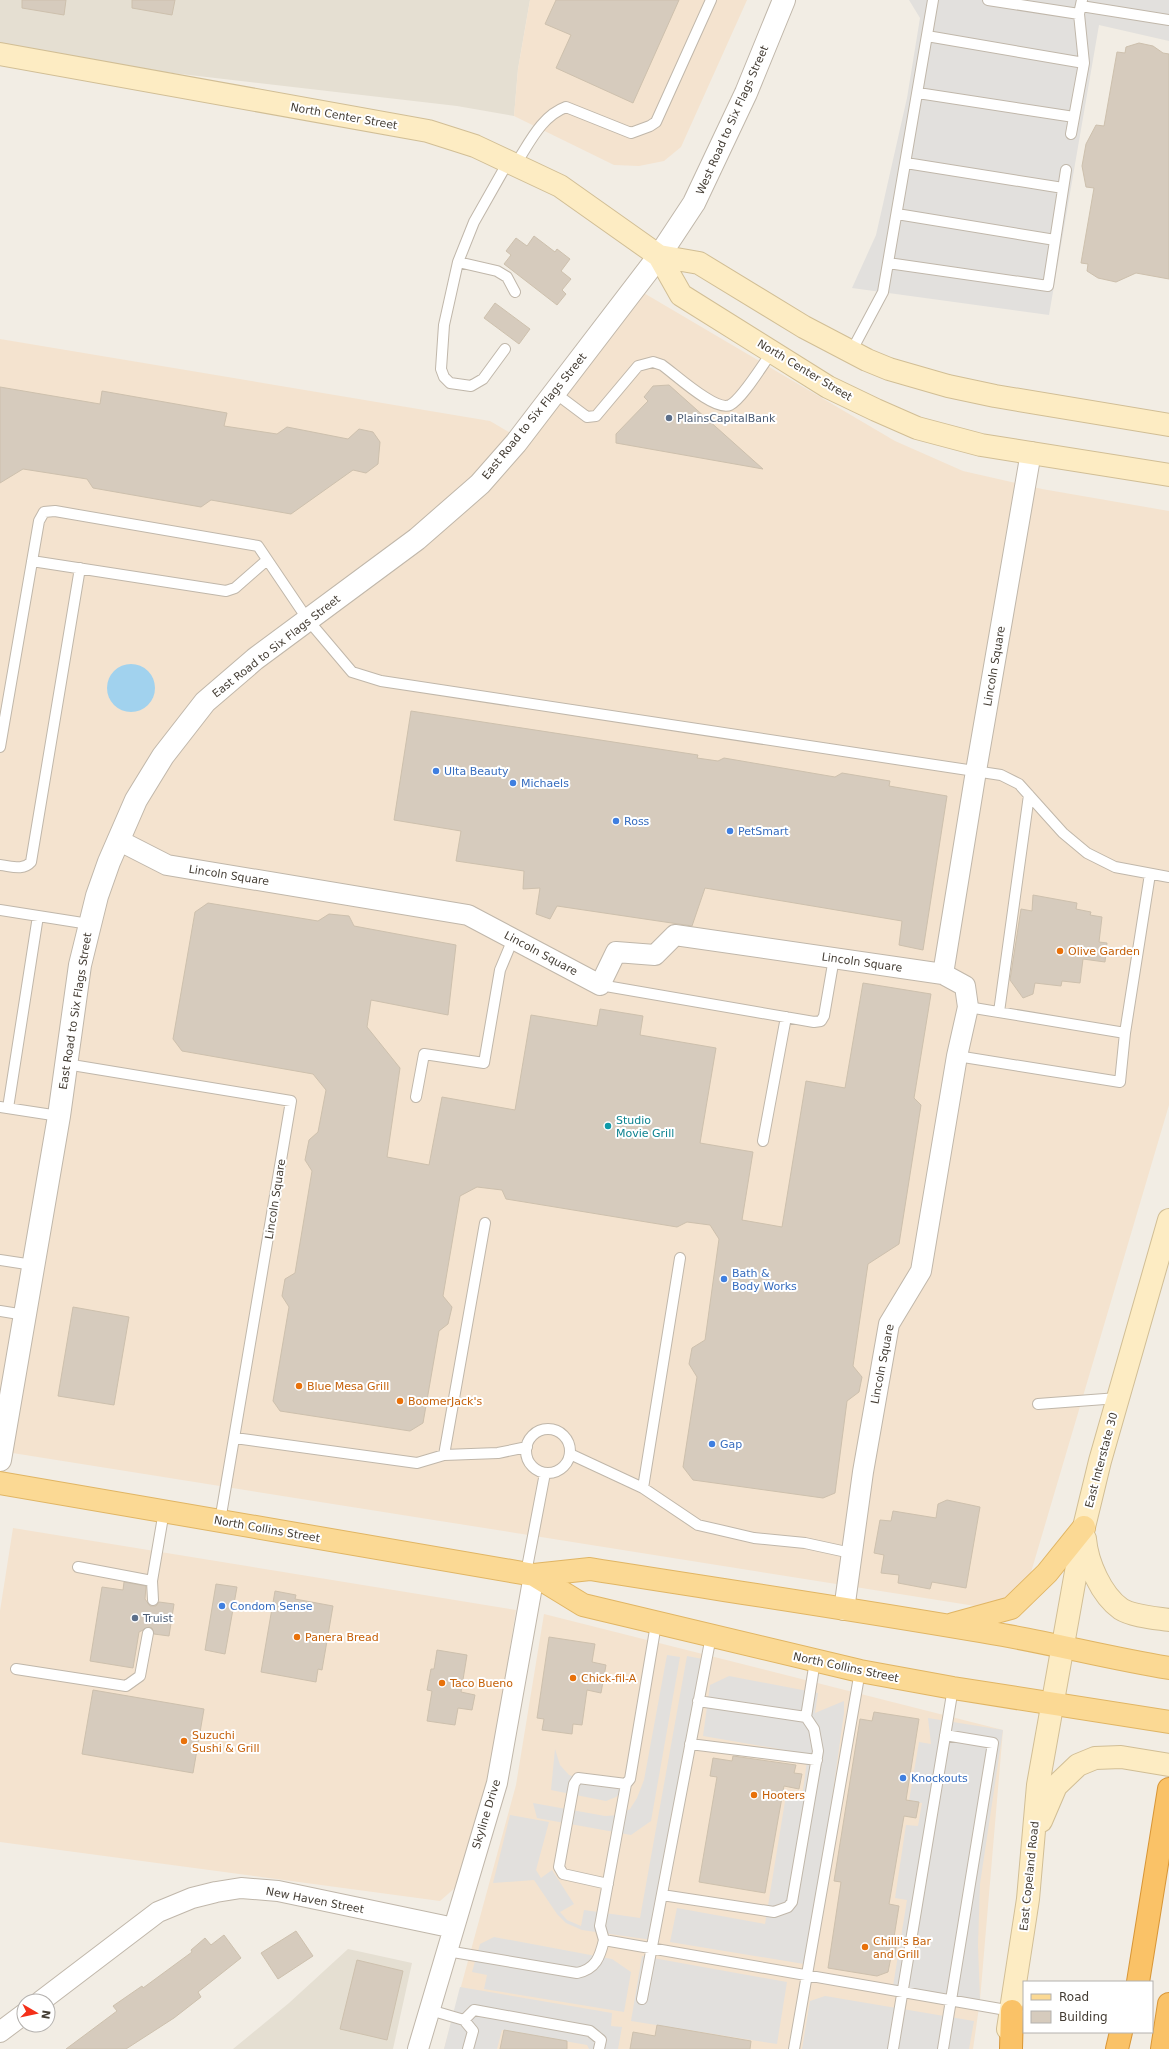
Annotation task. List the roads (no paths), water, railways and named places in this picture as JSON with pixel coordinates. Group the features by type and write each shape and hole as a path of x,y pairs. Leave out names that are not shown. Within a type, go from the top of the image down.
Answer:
{"highway":[{"path":"1138,1981 1169,1789"},
{"path":"1132,1981 1153,1889"},
{"path":"1162,2049 1169,2004"},
{"path":"1011,2049 1012,2011"},
{"path":"1117,2049 1121,2033"},
{"path":"1127,2049 1130,2033"}],"main road":[{"name":"North Center Street","path":"0,54 428,131 475,146 560,186 658,256 681,295 828,387 917,428 981,445 1121,466 1169,475"},
{"name":"North Center Street","path":"658,256 699,263 804,327 851,352 910,376 995,396 1169,425"},
{"path":"1148,421 1169,414"},
{"path":"1121,466 1169,490"},
{"name":"East Interstate 30","path":"1052,1703 1084,1527 1100,1462 1167,1228 1169,1204"},
{"name":"North Collins Street","path":"0,1483 530,1574 590,1569 948,1626 1062,1646 1118,1660 1169,1668"},
{"path":"1084,1527 1086,1554 1102,1588 1121,1609 1144,1616 1169,1620"},
{"path":"948,1626 1011,1608 1047,1573 1084,1527"},
{"name":"North Collins Street","path":"530,1574 583,1605 656,1624 815,1661 953,1688 1169,1722"},
{"name":"East Copeland Road","path":"1005,2049 1028,1898 1038,1785 1052,1703"},
{"path":"1034,1839 1056,1786 1078,1765 1095,1758 1121,1757 1169,1765"}],"street":[{"name":"West Road to Six Flags Street","path":"658,256 694,204 721,148 784,0"},
{"name":"East Road to Six Flags Street","path":"0,1460 59,1116 80,965 89,924 108,862 136,800 163,756 205,702 255,659 417,539 480,484 516,443 658,256"},
{"name":"Lincoln Square","path":"943,974 976,771 1032,452"},
{"name":"Lincoln Square","path":"118,840 167,865 468,915 600,985 616,952 655,955 675,936 943,974 965,986 968,1006 921,1271 888,1324 862,1472 844,1610"},
{"name":"Skyline Drive","path":"418,2049 497,1783 530,1574"},
{"name":"New Haven Street","path":"52,1993 158,1912 192,1898 216,1892 241,1888 278,1892 454,1928"},
{"path":"0,2032 16,2020"}],"lane":[{"path":"505,349 483,379 471,386 450,383 444,377 441,369 444,325 458,262 474,222 511,163 543,122 555,111 566,107 631,133 650,126 656,122 711,0"},
{"path":"851,352 883,292 933,0"},
{"path":"988,0 1081,7 1169,20"},
{"path":"1071,134 1084,63 1081,7"},
{"path":"927,36 1084,63"},
{"path":"918,92 1074,117"},
{"path":"906,163 1063,188"},
{"path":"888,263 1048,286 1066,170"},
{"path":"897,214 1055,240"},
{"path":"458,262 497,271 507,277 515,292"},
{"path":"555,393 587,417 596,416 638,366 653,362 662,365 710,402 722,406 729,405 739,396 772,352"},
{"path":"0,747 39,521 44,512 55,511 258,546 308,620 352,672 382,681 1001,775 1019,784 1062,833 1086,853 1115,867 1169,877"},
{"path":"32,561 226,592 235,588 268,560"},
{"path":"0,865 22,868 31,862 80,568"},
{"path":"999,1012 1029,795"},
{"path":"958,1056 1120,1082 1150,874"},
{"path":"0,910 89,924"},
{"path":"38,916 4,1108 59,1116"},
{"path":"416,1097 424,1054 484,1063 500,970 513,939"},
{"path":"600,985 814,1022 821,1021 824,1016 834,958"},
{"path":"968,1006 1126,1033"},
{"path":"763,1141 786,1017"},
{"name":"Lincoln Square","path":"66,1064 291,1101 220,1521"},
{"path":"444,1455 485,1223"},
{"path":"643,1488 680,1258"},
{"path":"0,1260 33,1265"},
{"path":"0,1311 25,1315"},
{"path":"1038,1404 1118,1398"},
{"path":"545,1429 552,1429 558,1431 568,1441 570,1454 564,1467 552,1473 545,1473 538,1471 529,1461 527,1447 533,1435 545,1429"},
{"path":"235,1438 417,1463 444,1455 498,1453 527,1447"},
{"path":"570,1454 643,1488 698,1525 754,1538 805,1543 851,1553"},
{"path":"530,1574 545,1473"},
{"path":"153,1600 152,1580 164,1511"},
{"path":"78,1567 152,1580"},
{"path":"447,1951 577,1973 591,1969 596,1963 604,1940 600,1926 626,1784 630,1779 656,1624"},
{"path":"16,1669 126,1686 140,1676 148,1633"},
{"path":"642,1999 711,1636"},
{"path":"662,1895 758,1911 774,1912 788,1907 792,1902 817,1760 816,1736 806,1717 815,1661"},
{"path":"794,2049 860,1671"},
{"path":"893,2049 953,1688"},
{"path":"698,1701 806,1717"},
{"path":"943,2049 994,1744 945,1735"},
{"path":"690,1744 732,1748 817,1760"},
{"path":"608,1884 562,1874 559,1867 574,1784 578,1778 626,1784"},
{"path":"604,1940 1012,2011"},
{"path":"430,2010 464,2020 473,2031 468,2049"},
{"path":"464,2020 474,2010 590,2031 601,2040 599,2049"}],"water":[{"path":"126,664 136,664 148,671 155,683 155,693 148,705 136,712 126,712 118,708 111,701 107,693 107,683 111,675 118,668"}],"place":[{"name":"PlainsCapitalBank","path":"669,418"},
{"name":"Ulta Beauty","path":"436,771"},
{"name":"Michaels","path":"513,783"},
{"name":"Ross","path":"616,821"},
{"name":"PetSmart","path":"730,831"},
{"name":"Olive Garden","path":"1060,951"},
{"name":"Studio Movie Grill","path":"608,1126"},
{"name":"Bath & Body Works","path":"724,1279"},
{"name":"Blue Mesa Grill","path":"299,1386"},
{"name":"BoomerJack's","path":"400,1401"},
{"name":"Gap","path":"712,1444"},
{"name":"Condom Sense","path":"222,1606"},
{"name":"Truist","path":"135,1618"},
{"name":"Panera Bread","path":"297,1637"},
{"name":"Chick-fil-A","path":"573,1678"},
{"name":"Taco Bueno","path":"442,1683"},
{"name":"Suzuchi Sushi & Grill","path":"184,1741"},
{"name":"Knockouts","path":"903,1778"},
{"name":"Hooters","path":"754,1795"},
{"name":"Chilli's Bar and Grill","path":"865,1947"}]}
